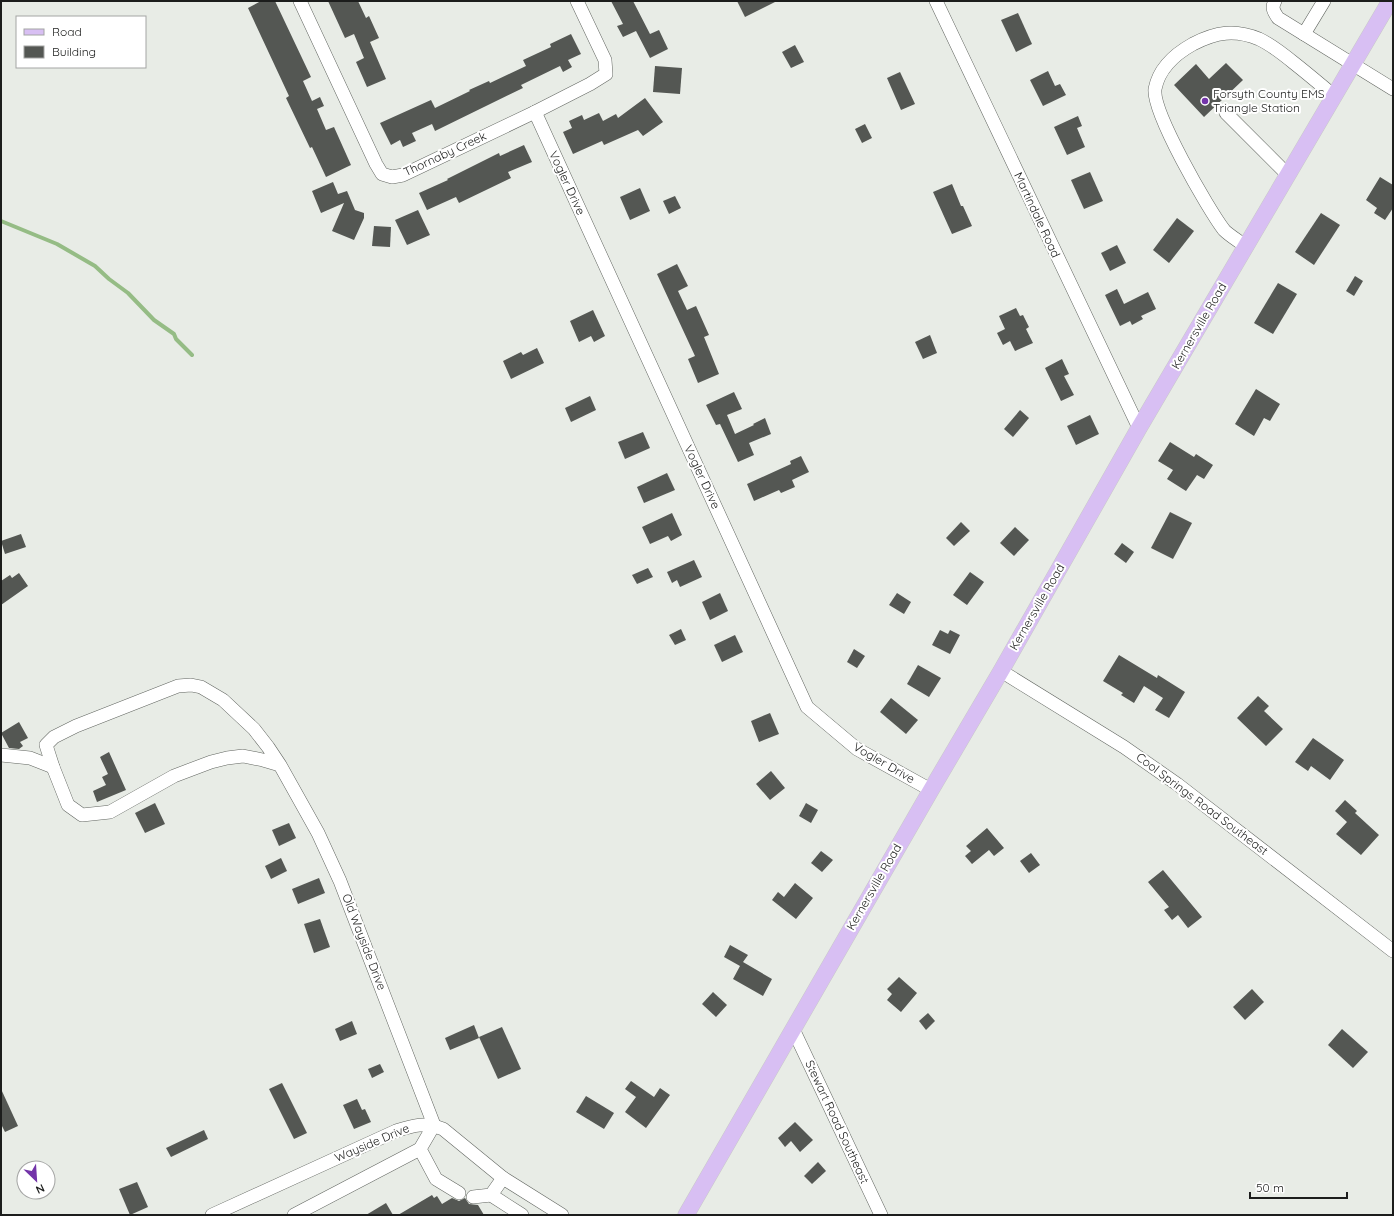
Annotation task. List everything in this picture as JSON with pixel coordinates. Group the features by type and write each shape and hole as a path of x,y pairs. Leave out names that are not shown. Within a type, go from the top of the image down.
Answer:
{"main road":[{"name":"Kernersville Road","path":"686,1215 930,790 1001,671 1139,428 1390,1"}],"street":[{"name":"Thornaby Creek","path":"300,1 376,164 382,174 392,177 403,174 535,112 590,84 606,74 605,60 576,1"},
{"name":"Martindale Road","path":"936,1 1139,428"},
{"path":"1275,1 1272,5 1273,12 1278,18 1393,89"},
{"path":"1304,34 1324,1"},
{"path":"1246,247 1225,231 1202,196 1168,130 1156,101 1155,90 1160,75 1168,63 1181,50 1211,36 1228,32 1244,34 1261,40 1277,50 1334,96"},
{"name":"Vogler Drive","path":"535,112 807,707 857,749 930,790"},
{"path":"1226,113 1288,175"},
{"name":"Cool Springs Road Southeast","path":"1001,671 1124,747 1177,784 1393,951"},
{"name":"Old Wayside Drive","path":"53,768 46,745 54,737 76,726 178,686 191,685 201,687 224,700 254,729 268,747 280,765 318,833 340,881 434,1125"},
{"path":"1,755 30,758 53,768 68,805 82,815 110,812 174,776 211,762 243,756 280,765"},
{"name":"Stewart Road Southeast","path":"793,1029 881,1215"},
{"name":"Wayside Drive","path":"215,1214 396,1131 411,1126 426,1124 434,1125 452,1134 503,1178 562,1215"},
{"path":"294,1215 420,1149 434,1125"},
{"path":"420,1149 436,1178 459,1193"},
{"path":"491,1194 503,1178"},
{"path":"473,1197 491,1194 522,1215"}],"building":[{"path":"261,1 275,1 311,77 303,81 312,101 320,97 324,106 317,109 326,130 334,127 351,165 326,177 286,98 289,96 248,8"},
{"path":"328,1 358,1 366,18 369,16 379,38 370,42 386,79 367,87 356,62 364,58 354,34 345,38"},
{"path":"611,1 633,1 650,34 659,30 668,49 650,58 636,31 623,37 617,26 623,24"},
{"path":"737,1 777,1 745,17"},
{"path":"1018,13 1032,44 1016,52 1001,20"},
{"path":"571,34 581,54 568,60 572,67 563,72 560,66 521,85 523,88 435,131 432,124 412,133 416,141 403,147 400,140 391,145 380,123 431,100 435,108 470,91 469,90 489,81 490,83 526,66 523,60 551,47 550,44"},
{"path":"795,45 804,62 791,68 782,52"},
{"name":"Forsyth County EMS Triangle Station","path":"1226,63 1243,80 1204,117 1174,85 1196,64 1209,79"},
{"path":"655,66 682,68 680,94 653,92"},
{"path":"1048,71 1055,86 1060,84 1066,95 1043,106 1030,80"},
{"path":"900,72 915,104 901,110 887,78"},
{"path":"645,98 663,122 643,136 638,130 604,145 602,141 573,154 563,132 572,128 569,121 582,115 584,120 599,113 603,121 616,114 618,118"},
{"path":"1078,116 1082,126 1077,128 1085,147 1067,155 1054,127"},
{"path":"865,124 872,138 862,143 855,129"},
{"path":"524,145 532,162 508,172 511,178 459,203 456,197 427,210 419,193 448,180 447,179 499,153 500,156"},
{"path":"1090,172 1103,201 1084,209 1071,180"},
{"path":"1380,177 1393,185 1393,208 1385,220 1374,213 1377,208 1366,200"},
{"path":"333,182 338,194 347,191 355,210 364,213 364,218 354,240 332,231 344,203 321,213 312,191"},
{"path":"952,184 961,206 963,206 972,226 952,234 933,192"},
{"path":"640,188 650,211 630,220 620,197"},
{"path":"675,196 681,208 669,214 663,201"},
{"path":"418,210 430,235 407,245 395,220"},
{"path":"1321,213 1340,225 1314,265 1295,252"},
{"path":"1177,218 1194,231 1169,263 1153,250"},
{"path":"374,226 391,227 390,247 372,246"},
{"path":"1117,245 1126,263 1110,271 1101,253"},
{"path":"677,264 688,286 678,291 687,310 696,306 709,335 704,337 719,374 698,383 688,359 695,356 657,274"},
{"path":"1355,276 1363,281 1354,296 1346,291"},
{"path":"1278,283 1297,294 1273,334 1254,323"},
{"path":"1117,289 1124,304 1148,292 1156,309 1141,316 1143,319 1132,325 1130,321 1120,326 1105,295"},
{"path":"1016,308 1020,316 1023,315 1029,327 1026,329 1033,343 1015,351 1010,341 1003,345 997,333 1005,329 999,316"},
{"path":"593,310 605,336 594,342 591,336 579,342 570,321"},
{"path":"930,335 937,353 923,359 915,342"},
{"path":"537,348 544,363 511,379 503,361 521,352 523,355"},
{"path":"1062,359 1069,374 1064,376 1074,395 1061,401 1045,368"},
{"path":"1256,389 1280,404 1270,421 1264,418 1254,436 1235,424"},
{"path":"734,392 742,409 727,415 735,434 765,418 771,434 749,443 754,455 738,462 720,424 716,425 706,405"},
{"path":"590,396 596,410 571,422 565,408"},
{"path":"1020,410 1029,418 1013,437 1004,429"},
{"path":"1090,415 1099,434 1076,445 1067,426"},
{"path":"643,432 650,448 625,459 618,442"},
{"path":"1170,442 1194,457 1196,454 1213,465 1204,479 1197,475 1186,491 1167,479 1173,470 1158,461"},
{"path":"801,456 809,472 792,480 795,487 781,493 779,490 754,501 747,484 791,464 790,461"},
{"path":"667,473 675,490 644,503 637,487"},
{"path":"1170,512 1192,523 1173,559 1151,548"},
{"path":"672,513 682,535 671,541 668,536 650,544 642,527"},
{"path":"961,522 970,531 954,546 946,538"},
{"path":"1015,527 1029,540 1014,556 1000,543"},
{"path":"21,534 26,547 5,554 1,541"},
{"path":"1122,543 1134,552 1126,563 1114,554"},
{"path":"694,560 702,577 680,587 677,580 672,583 667,572"},
{"path":"648,568 653,577 637,584 632,575"},
{"path":"970,572 984,582 967,605 953,595"},
{"path":"19,573 28,586 1,605 1,581 10,575 12,578"},
{"path":"720,593 728,611 710,620 702,602"},
{"path":"897,593 911,602 904,614 889,605"},
{"path":"681,629 686,640 675,645 669,635"},
{"path":"940,630 948,634 950,630 960,635 950,654 932,645"},
{"path":"735,635 743,652 722,662 714,645"},
{"path":"854,649 865,656 857,668 847,662"},
{"path":"1119,655 1157,678 1158,675 1185,692 1169,718 1155,710 1163,698 1144,686 1134,703 1121,695 1123,693 1103,681"},
{"path":"918,665 941,678 929,697 907,684"},
{"path":"1258,696 1269,706 1264,711 1283,729 1266,746 1237,718"},
{"path":"891,698 918,720 906,734 880,712"},
{"path":"770,713 779,734 759,742 751,721"},
{"path":"19,722 28,738 20,742 23,746 19,749 9,748 1,733"},
{"path":"1313,738 1344,760 1330,780 1311,766 1308,771 1295,762"},
{"path":"109,752 126,790 97,802 93,791 106,785 102,777 108,774 100,757"},
{"path":"771,771 785,788 770,800 756,784"},
{"path":"1345,800 1357,811 1355,813 1379,835 1361,855 1336,834 1347,822 1335,811"},
{"path":"155,803 165,824 145,833 135,813"},
{"path":"806,803 818,810 811,823 799,816"},
{"path":"289,823 296,838 279,846 272,830"},
{"path":"987,828 1004,848 994,856 989,850 972,864 965,856 971,851 966,846"},
{"path":"821,851 833,860 822,872 811,863"},
{"path":"1031,853 1040,865 1029,873 1020,861"},
{"path":"281,858 287,871 271,879 265,866"},
{"path":"1163,870 1202,917 1188,928 1178,915 1172,920 1164,910 1169,907 1148,882"},
{"path":"319,878 325,893 298,904 292,889"},
{"path":"795,883 813,898 796,919 772,900 778,892 784,897"},
{"path":"320,919 330,947 314,953 304,924"},
{"path":"730,945 748,955 743,962 772,979 763,996 733,979 740,966 724,957"},
{"path":"899,977 917,993 901,1012 887,1000 892,994 887,989"},
{"path":"1252,989 1264,1002 1245,1020 1233,1007"},
{"path":"713,992 727,1005 716,1017 702,1004"},
{"path":"928,1013 935,1021 926,1030 919,1021"},
{"path":"352,1021 357,1034 340,1041 335,1029"},
{"path":"474,1025 479,1038 450,1050 445,1038"},
{"path":"502,1027 521,1069 498,1079 479,1037"},
{"path":"1342,1029 1368,1052 1353,1068 1328,1045"},
{"path":"380,1064 384,1072 372,1078 368,1069"},
{"path":"631,1081 654,1097 660,1088 670,1095 646,1128 625,1112 636,1097 625,1089"},
{"path":"282,1083 307,1133 294,1139 269,1089"},
{"path":"1,1089 18,1126 5,1132 1,1124"},
{"path":"586,1096 614,1113 604,1129 576,1112"},
{"path":"357,1099 362,1110 365,1109 371,1122 354,1129 343,1105"},
{"path":"795,1122 813,1140 800,1152 791,1141 785,1147 778,1138"},
{"path":"204,1130 208,1139 171,1157 166,1148"},
{"path":"818,1162 826,1171 812,1184 804,1176"},
{"path":"137,1182 148,1207 130,1215 119,1189"},
{"path":"432,1195 434,1198 437,1196 442,1204 452,1198 459,1201 465,1198 469,1204 478,1205 484,1215 398,1215"},
{"path":"386,1203 393,1215 366,1215"}],"waterway":[{"path":"1,221 57,244 95,266 128,293 154,320 174,334 176,339 192,355"}],"place":[{"name":"Forsyth County EMS Triangle Station","path":"1205,101"}]}
